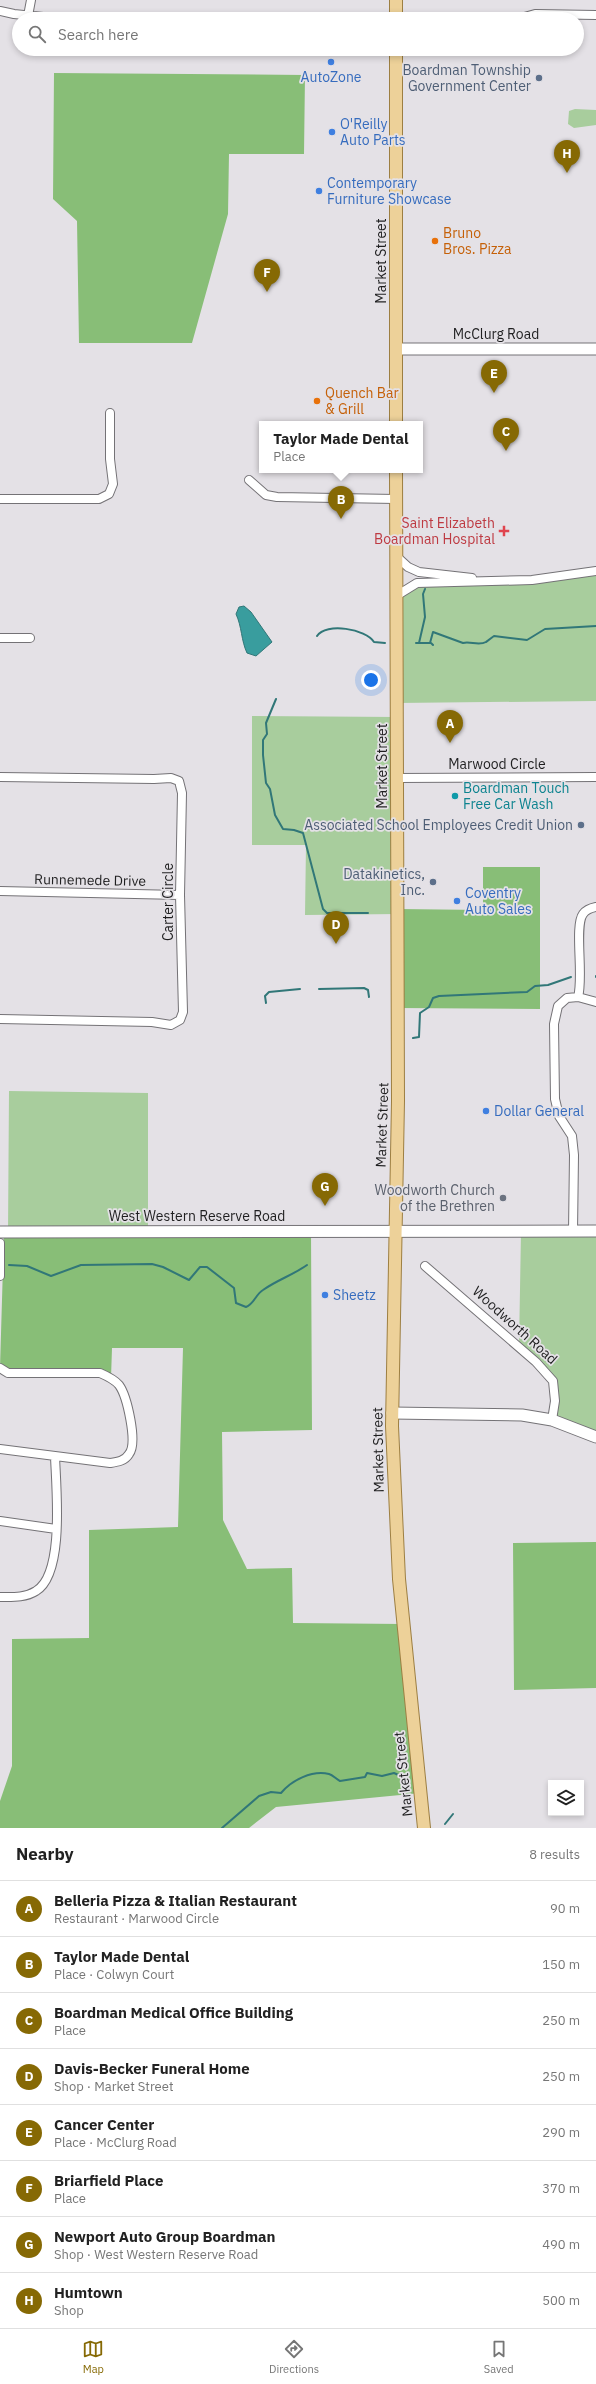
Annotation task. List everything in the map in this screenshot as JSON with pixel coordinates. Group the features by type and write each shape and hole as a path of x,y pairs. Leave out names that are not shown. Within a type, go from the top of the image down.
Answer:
{"main road":[{"path":"396,0 396,12"},
{"name":"Market Street","path":"396,56 396,421"},
{"name":"McClurg Road","path":"396,349 596,349"},
{"name":"Market Street","path":"396,473 398,1101 394,1231 392,1413 393,1479 399,1579 424,1828"},
{"name":"West Western Reserve Road","path":"0,1232 596,1231"},
{"path":"392,1413 506,1414 552,1420 596,1437"}],"street":[{"path":"29,12 31,0"},
{"path":"0,11 12,13"},
{"path":"584,15 596,15"},
{"path":"0,499 99,499 109,494 113,484 110,459 110,413"},
{"path":"249,480 266,495 277,497 396,499"},
{"path":"396,556 408,567 419,572 457,575 484,580"},
{"path":"396,596 417,583 484,580 532,580 596,571"},
{"path":"0,638 30,638"},
{"name":"Carter Circle","path":"0,777 177,779 182,793 180,895 183,1012 180,1020 170,1025 147,1022 0,1019"},
{"name":"Marwood Circle","path":"397,778 596,777"},
{"name":"Runnemede Drive","path":"0,892 180,895"},
{"path":"578,997 582,978 579,924 582,914 589,909 596,907"},
{"path":"573,1232 574,1155 572,1136 559,1116 555,1100 554,1031 558,1006 567,998 578,997 596,1002"},
{"path":"0,1243 0,1276"},
{"name":"Woodworth Road","path":"425,1266 536,1362 553,1381 555,1401 552,1420"},
{"path":"0,1368 8,1373 100,1373 111,1378 119,1385 127,1405 132,1429 132,1448 130,1454 124,1460 110,1463 0,1449"},
{"path":"0,1597 28,1595 37,1591 45,1583 52,1562 56,1529 55,1456"},
{"path":"0,1522 56,1529"}],"green space":[{"path":"54,73 305,75 304,154 229,154 228,214 192,343 79,343 77,221 53,199"},
{"path":"575,109 596,110 596,125 574,128 568,124 569,111"},
{"path":"596,575 596,701 397,703 396,596 419,585 535,584"},
{"path":"252,716 397,717 398,914 305,915 306,845 252,845"},
{"path":"483,867 540,867 540,1009 398,1008 398,909 483,910"},
{"path":"9,1091 148,1093 148,1232 8,1232"},
{"path":"311,1231 312,1430 222,1432 223,1520 247,1569 292,1568 293,1623 403,1624 421,1793 276,1807 249,1828 0,1828 0,1801 12,1766 12,1639 89,1638 89,1530 178,1527 183,1348 112,1348 111,1378 100,1373 18,1373 0,1368 4,1232"},
{"path":"596,1231 596,1437 552,1420 553,1381 519,1347 521,1232"},
{"path":"596,1542 596,1688 514,1690 513,1543"}],"water":[{"path":"244,606 251,612 272,642 256,656 247,653 236,614 239,607"}],"waterway":[{"path":"419,643 425,617 423,594 425,589"},
{"path":"430,643 433,632 463,643 480,644 486,642 494,636 527,640 545,629 596,626"},
{"path":"317,636 329,629 337,628 355,631 370,637 374,642 385,643"},
{"path":"416,643 431,643 433,645"},
{"path":"276,699 266,723 267,734 263,740 266,783 270,789 275,815 283,829 303,833 323,909 327,913 368,913"},
{"path":"413,1038 419,1037 420,1013 429,1007 433,998 439,996 527,992 535,986 548,985 571,977"},
{"path":"319,989 364,988 368,990 369,997"},
{"path":"266,1003 265,996 269,992 300,989"},
{"path":"9,1265 27,1266 51,1276 81,1265 152,1264 163,1267 189,1280 200,1267 207,1267 234,1288 236,1303 246,1307 249,1306 263,1290 307,1265"},
{"path":"222,1828 259,1796 271,1792 281,1793 297,1780 316,1773 329,1774 340,1781 365,1777 367,1773 382,1776 394,1773 403,1777"},
{"path":"445,1824 453,1814"}],"place":[{"name":"AutoZone","path":"331,62"},
{"name":"Boardman Township Government Center","path":"539,78"},
{"name":"O'Reilly Auto Parts","path":"332,132"},
{"name":"Humtown","path":"567,173"},
{"name":"Contemporary Furniture Showcase","path":"319,191"},
{"name":"Bruno Bros. Pizza","path":"435,241"},
{"name":"Briarfield Place","path":"267,292"},
{"name":"Cancer Center","path":"494,393"},
{"name":"Quench Bar & Grill","path":"317,401"},
{"name":"Boardman Medical Office Building","path":"506,451"},
{"name":"Taylor Made Dental","path":"341,519"},
{"name":"Saint Elizabeth Boardman Hospital","path":"504,531"},
{"name":"Belleria Pizza & Italian Restaurant","path":"450,743"},
{"name":"Boardman Touch Free Car Wash","path":"455,796"},
{"name":"Associated School Employees Credit Union","path":"581,825"},
{"name":"Datakinetics, Inc.","path":"433,882"},
{"name":"Coventry Auto Sales","path":"457,901"},
{"name":"Davis-Becker Funeral Home","path":"336,944"},
{"name":"Dollar General","path":"486,1111"},
{"name":"Woodworth Church of the Brethren","path":"503,1198"},
{"name":"Newport Auto Group Boardman","path":"325,1206"},
{"name":"Sheetz","path":"325,1295"}]}
